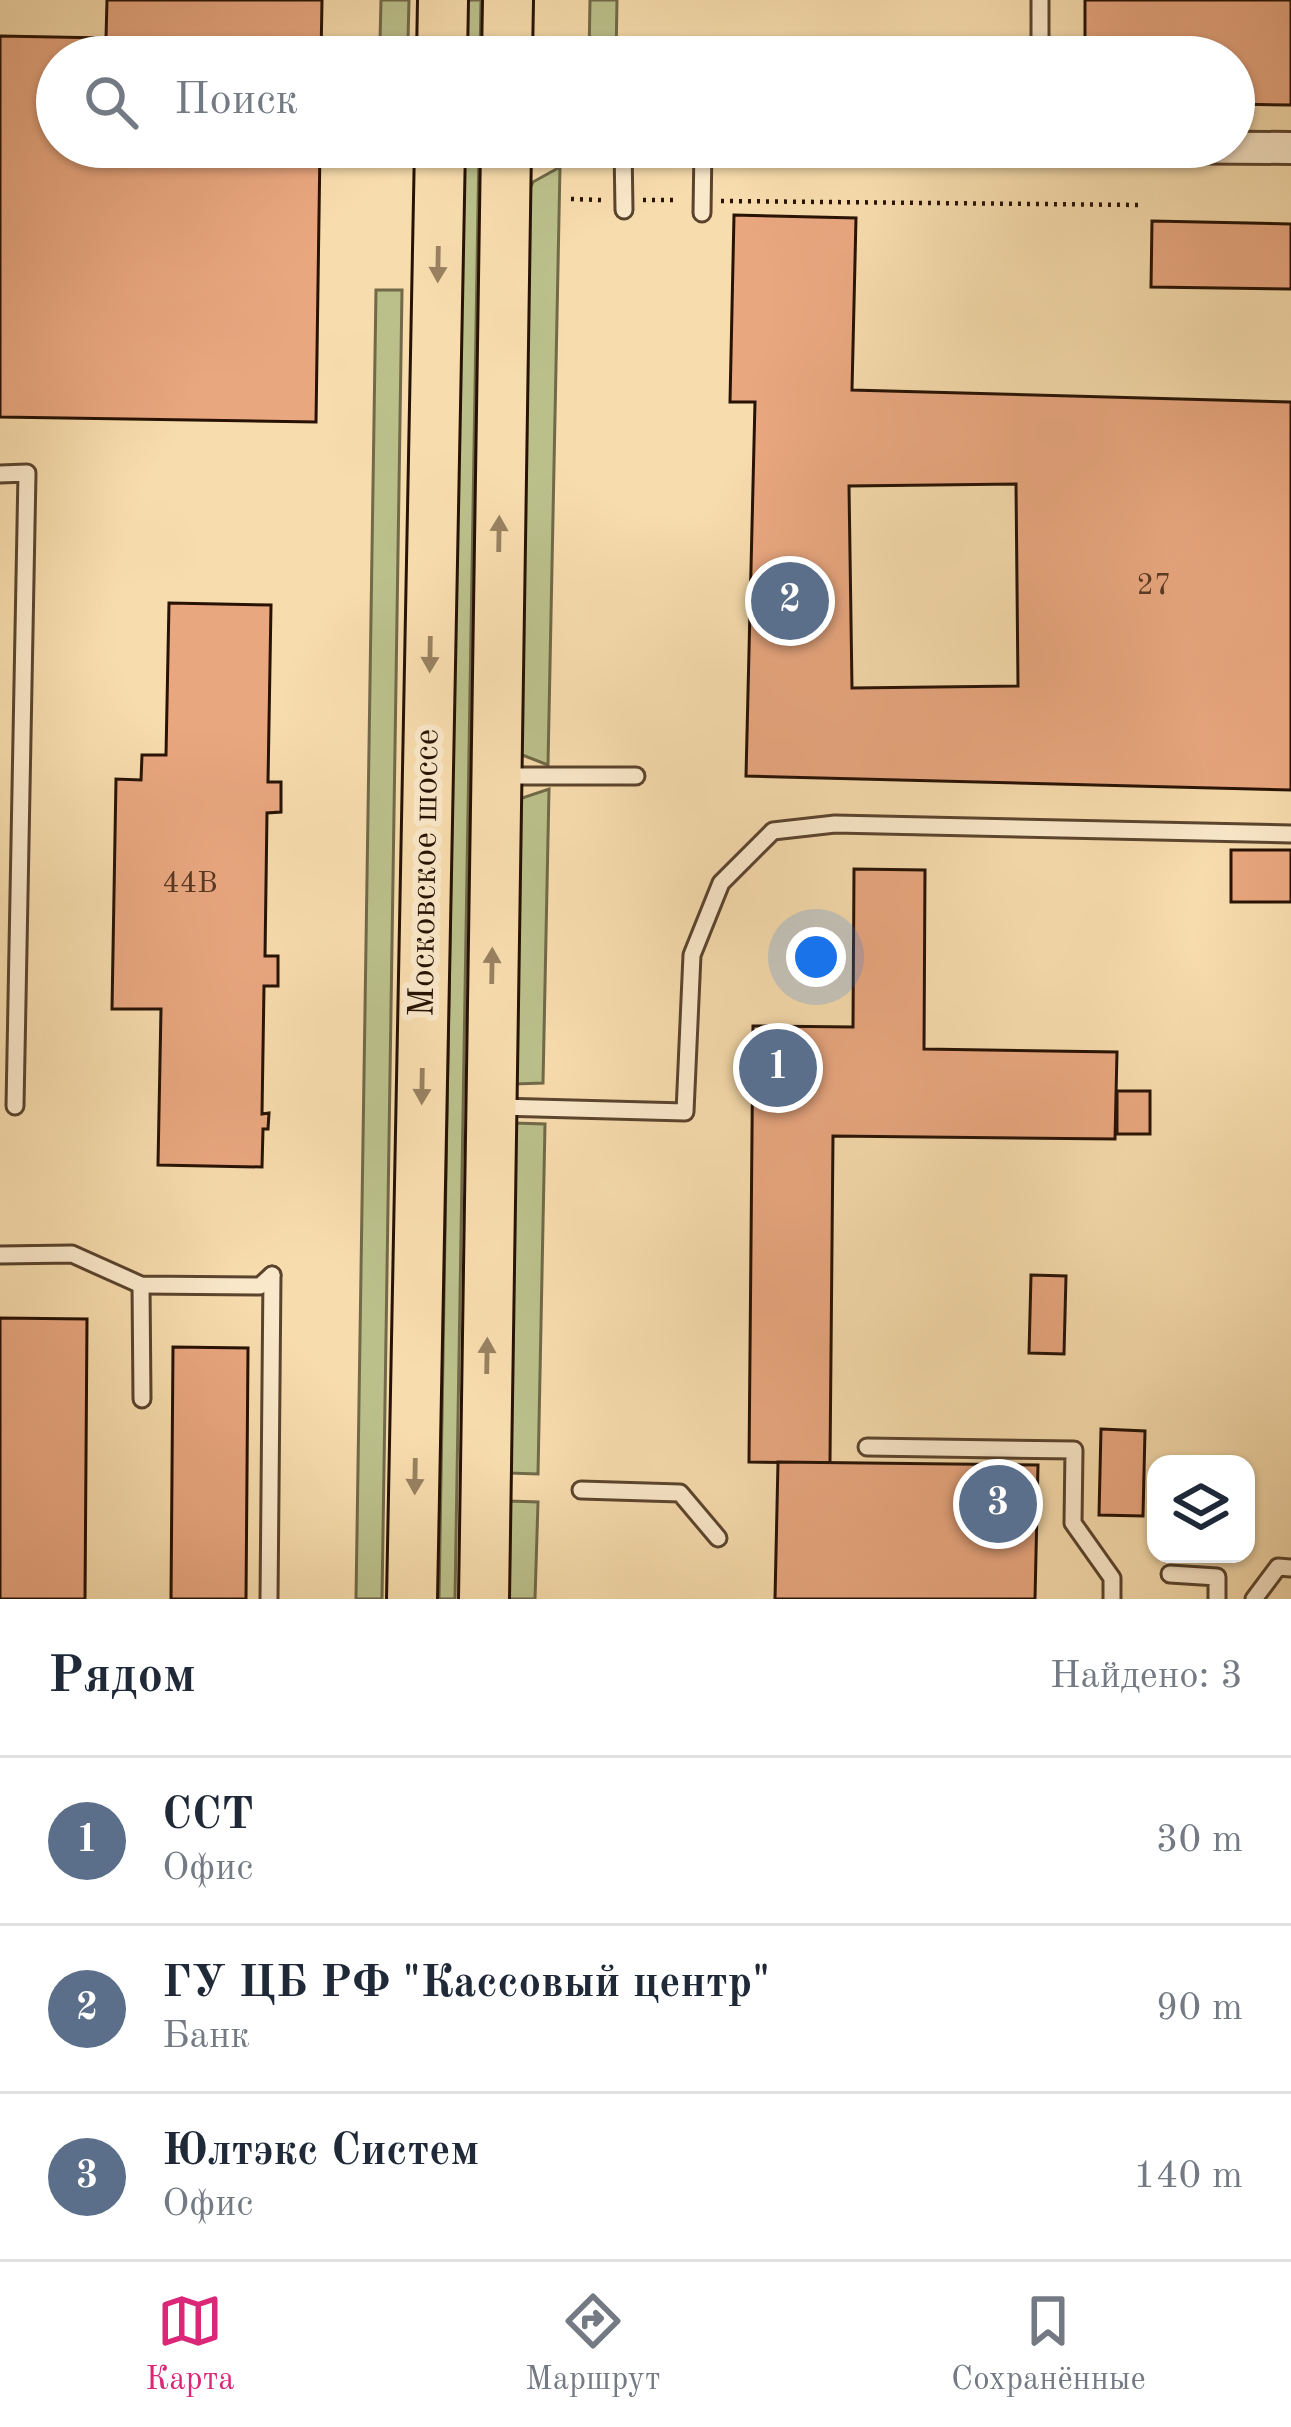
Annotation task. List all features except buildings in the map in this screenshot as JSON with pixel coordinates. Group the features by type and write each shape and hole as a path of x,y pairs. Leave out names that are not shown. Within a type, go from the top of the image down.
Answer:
{"main road":[{"path":"442,36 443,0"},
{"path":"507,36 508,0"},
{"name":"Московское шоссе","path":"412,1599 440,168"},
{"name":"Московское шоссе","path":"484,1599 506,168"}],"street":[{"path":"1255,148 1291,148"}],"lane":[{"path":"1040,0 1040,36"},
{"path":"624,168 628,205"},
{"path":"704,168 707,207"},
{"path":"0,474 27,473 15,1106"},
{"path":"495,776 636,776"},
{"path":"490,1106 685,1112 692,955 721,883 773,831 835,824 1291,834"},
{"path":"0,1255 72,1254 141,1286 260,1286 272,1275 269,1599"},
{"path":"141,1286 142,1399"},
{"path":"867,1447 1074,1450 1073,1522 1112,1578 1112,1599"},
{"path":"581,1490 680,1493 718,1538"},
{"path":"1254,1599 1278,1568 1291,1568"},
{"path":"1170,1574 1217,1576 1217,1599"}],"path":[{"path":"571,200 609,200"},
{"path":"628,205 686,200"},
{"path":"707,207 1141,205"}],"green space":[{"path":"381,0 409,0 408,36 380,36"},
{"path":"465,0 481,0 480,36 464,36"},
{"path":"590,0 617,0 616,36 589,36"},
{"path":"463,168 479,168 455,1599 439,1599"},
{"path":"560,168 548,765 517,753 527,195 533,182"},
{"path":"376,290 402,290 382,1599 356,1599"},
{"path":"549,789 543,1083 515,1084 516,800"},
{"path":"513,1123 545,1124 538,1474 507,1473"},
{"path":"508,1501 538,1502 535,1599 505,1599"}],"place":[{"name":"ГУ ЦБ РФ \"Кассовый центр\"","path":"790,601"},
{"name":"ССТ","path":"778,1068"},
{"name":"Юлтэкс Систем","path":"998,1504"}]}
